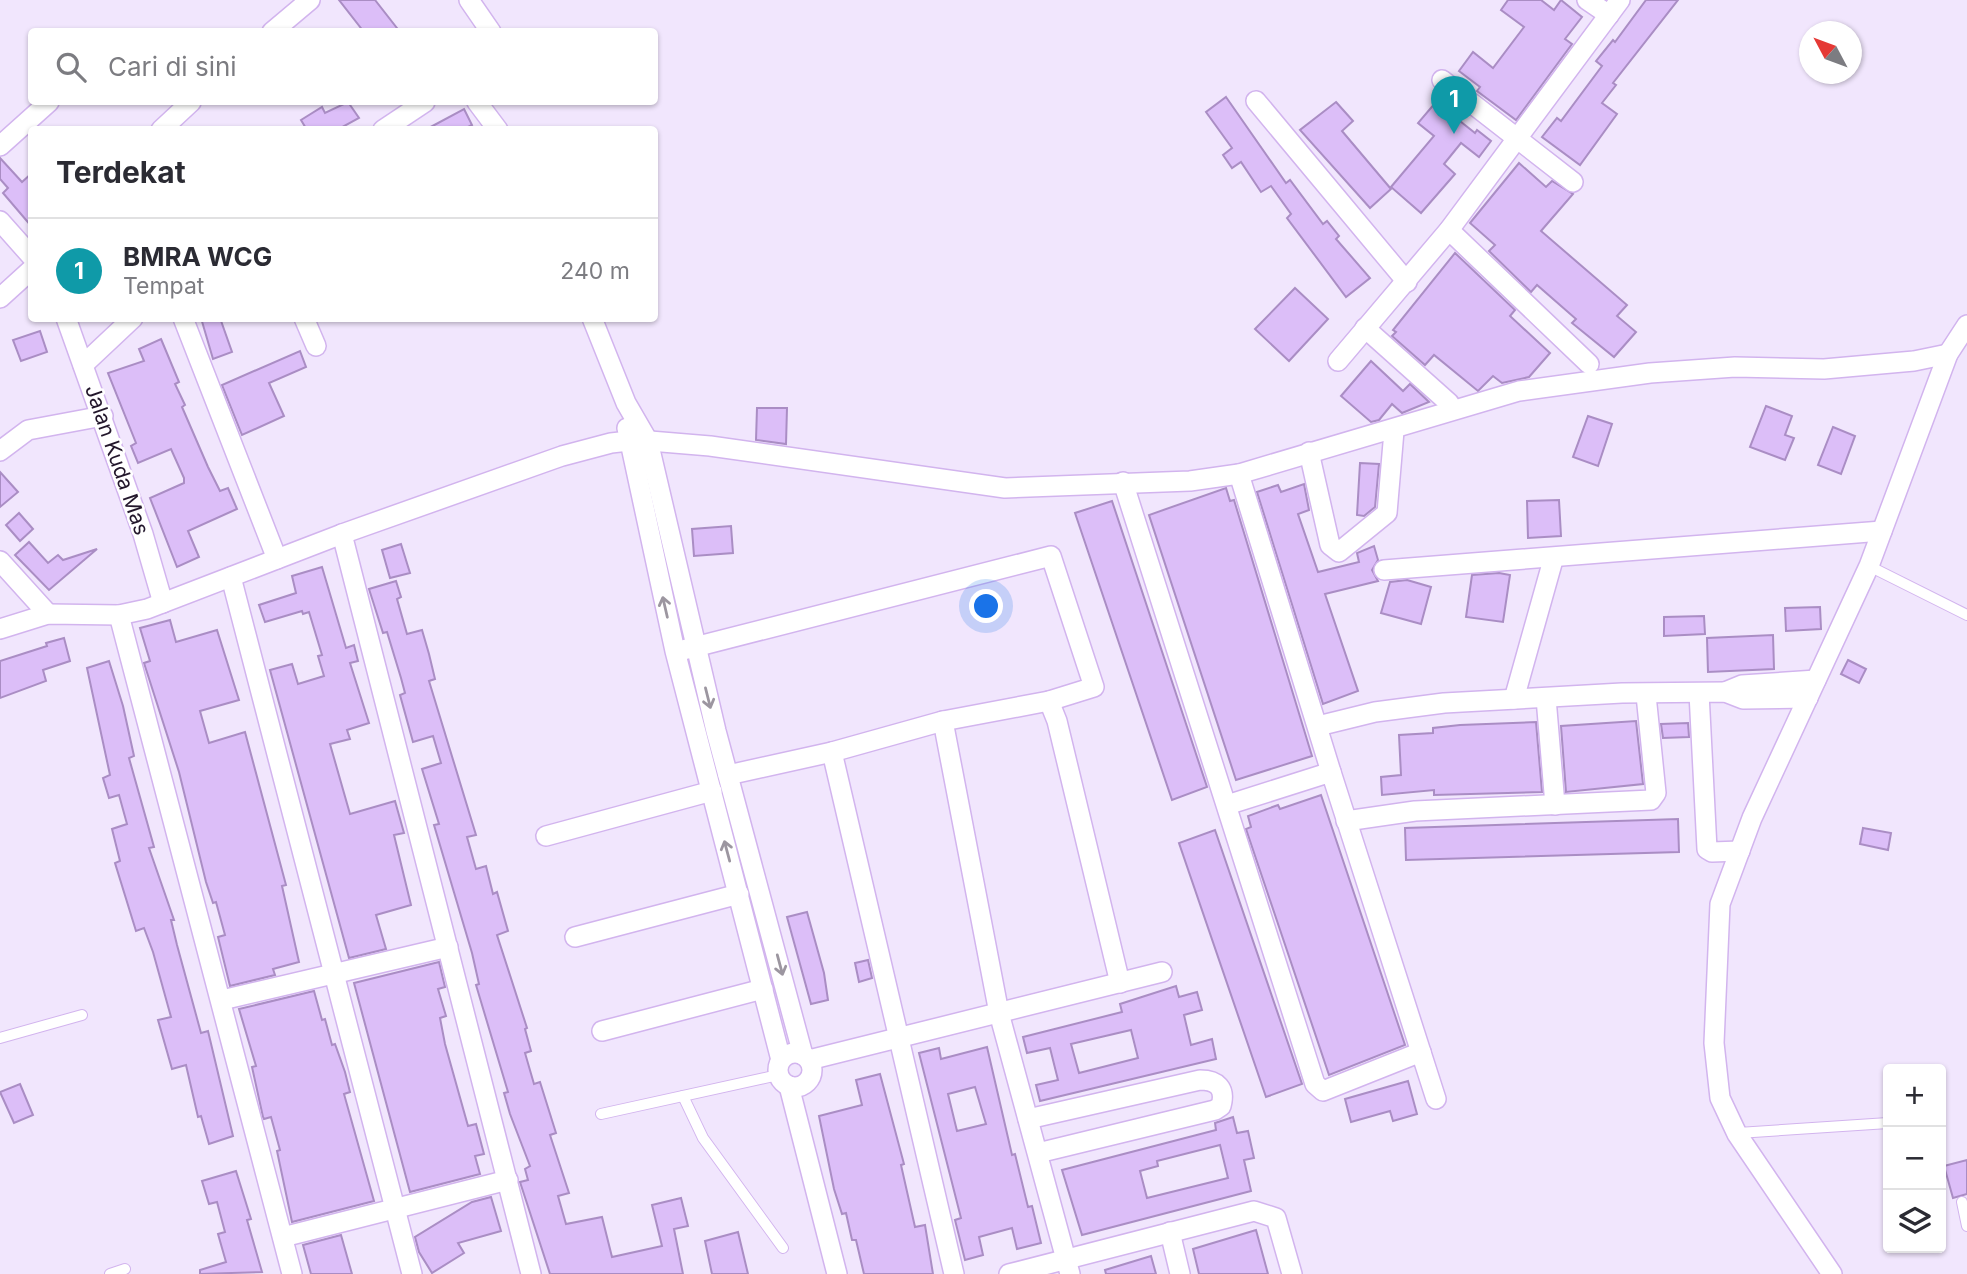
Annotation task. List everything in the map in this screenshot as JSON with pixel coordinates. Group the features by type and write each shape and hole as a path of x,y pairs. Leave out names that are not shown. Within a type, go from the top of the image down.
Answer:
{"street":[{"path":"277,28 310,0"},
{"path":"469,0 488,28"},
{"path":"1338,361 1449,230 1615,8 1587,0"},
{"path":"1442,80 1520,138 1573,182"},
{"path":"1256,101 1406,282"},
{"path":"0,146 46,105"},
{"path":"166,126 188,105"},
{"path":"389,126 420,105"},
{"path":"479,105 495,126"},
{"path":"0,220 28,254"},
{"path":"1449,230 1589,364"},
{"path":"0,298 28,262"},
{"name":"Jalan Kuda Mas","path":"67,322 144,534 163,603"},
{"path":"83,365 129,322"},
{"path":"185,322 277,559"},
{"path":"306,322 316,346"},
{"path":"594,322 626,403 649,441 728,775 806,1058 812,1070 808,1080 800,1086 783,1074"},
{"path":"1832,1274 1737,1133 1720,1098 1714,1043 1720,904 1740,851 1869,566 1948,354 1967,325"},
{"path":"1365,328 1449,403"},
{"path":"0,629 48,614 119,615 163,603 342,534 562,456 594,446 627,441 710,446 1005,488 1043,489 1123,482 1190,481 1239,474 1309,452 1394,431 1519,391 1605,379 1735,367 1824,369 1914,361 1948,354"},
{"path":"626,403 627,441 675,651 837,1274"},
{"path":"0,451 28,430 103,416"},
{"path":"1309,452 1330,545 1339,552 1387,513 1394,431"},
{"path":"1239,474 1346,821 1436,1099"},
{"path":"1123,482 1318,1089 1323,1091 1421,1052"},
{"path":"643,508 662,505"},
{"path":"1384,570 1553,559 1882,531"},
{"path":"342,534 531,1274"},
{"path":"675,651 696,648 1051,556 1094,687 1049,701 943,721 832,752 728,775"},
{"path":"1514,699 1553,559"},
{"path":"0,561 48,614"},
{"path":"231,578 412,1274"},
{"path":"119,615 292,1274"},
{"path":"1318,726 1374,712 1444,702 1725,692 1742,685 1812,689"},
{"path":"1699,693 1707,849 1712,852 1740,851"},
{"path":"1346,821 1415,811 1651,800 1656,793 1646,695"},
{"path":"1546,698 1555,805"},
{"path":"1049,701 1060,735 1120,983"},
{"path":"943,721 999,1013 1068,1267"},
{"path":"832,752 901,1038 954,1274"},
{"path":"1227,805 1331,772"},
{"path":"546,836 712,791"},
{"path":"575,937 739,894"},
{"path":"748,931 770,927"},
{"path":"222,1000 448,947"},
{"path":"783,1074 791,1053 806,1058 901,1038 1161,972"},
{"path":"602,1031 763,989"},
{"path":"1028,1119 1212,1080 1219,1085 1223,1097 1221,1106 1214,1110 1038,1153"},
{"path":"1160,1090 1168,1121"},
{"path":"1081,1107 1088,1141"},
{"path":"283,1237 508,1180"},
{"path":"1009,1274 1068,1267 1170,1232 1254,1211 1276,1219 1292,1274"},
{"path":"1170,1232 1180,1274"}],"lane":[{"path":"1869,566 1967,615"},
{"path":"0,1038 82,1015"},
{"path":"601,1114 783,1074"},
{"path":"683,1096 703,1138 783,1248"},
{"path":"1737,1133 1883,1123"},
{"path":"1962,1202 1967,1226"},
{"path":"110,1274 125,1269"}],"building":[{"path":"339,0 375,0 397,28 361,28"},
{"path":"1508,0 1541,0 1554,10 1561,0 1582,17 1565,39 1572,44 1516,120 1477,91 1480,87 1459,71 1473,52 1493,68 1524,27 1501,10"},
{"path":"1646,0 1678,0 1613,83 1616,85 1602,103 1617,114 1580,165 1542,137 1557,118 1561,121 1602,66 1596,61 1613,40 1615,42"},
{"path":"1226,97 1286,183 1290,180 1323,224 1327,221 1339,236 1336,239 1370,278 1346,297 1287,218 1291,214 1271,186 1261,192 1241,162 1232,168 1223,155 1232,148 1206,112"},
{"path":"1336,102 1353,121 1342,131 1391,189 1370,208 1300,130"},
{"path":"1436,102 1475,133 1477,130 1491,141 1479,157 1461,143 1444,164 1455,174 1421,213 1391,187 1434,136 1418,123"},
{"path":"342,105 350,105 359,118 344,126 305,126 301,120 322,107 325,113"},
{"path":"464,109 472,125 470,126 432,126"},
{"path":"0,158 22,182 28,177 28,222 3,193 8,188 0,179"},
{"path":"1519,163 1546,187 1552,181 1573,194 1541,231 1627,305 1617,316 1636,332 1614,357 1572,323 1576,319 1537,285 1531,292 1489,251 1495,245 1470,223"},
{"path":"1455,253 1515,310 1510,316 1550,353 1529,377 1502,383 1493,376 1478,391 1434,355 1425,365 1392,336 1396,332 1393,330"},
{"path":"1295,288 1328,319 1289,361 1255,329"},
{"path":"202,322 221,322 232,352 213,359"},
{"path":"40,331 47,352 21,361 13,340"},
{"path":"161,339 179,382 175,384 185,405 182,407 208,467 220,491 228,488 237,509 188,531 199,557 177,567 150,498 184,483 184,478 171,449 138,463 131,446 136,443 108,373 144,361 139,349"},
{"path":"300,351 306,367 269,383 284,416 242,435 222,385"},
{"path":"1371,361 1403,391 1410,384 1429,402 1402,413 1392,404 1379,420 1371,422 1341,396"},
{"path":"1766,406 1792,416 1785,435 1794,438 1785,460 1750,447"},
{"path":"757,408 787,408 786,444 756,440"},
{"path":"1588,416 1612,424 1598,466 1573,457"},
{"path":"1833,427 1855,436 1841,474 1818,465"},
{"path":"1360,463 1379,464 1375,507 1364,516 1357,515"},
{"path":"0,472 18,492 0,507"},
{"path":"1304,484 1309,510 1298,514 1318,572 1359,562 1357,553 1374,546 1378,560 1372,570 1378,581 1325,594 1358,691 1323,704 1257,492 1278,485 1281,492"},
{"path":"1226,488 1230,501 1234,500 1312,756 1236,780 1149,515"},
{"path":"1559,500 1561,536 1528,538 1527,501"},
{"path":"1112,501 1207,787 1172,800 1075,513"},
{"path":"19,513 33,529 20,541 6,525"},
{"path":"731,526 733,553 694,556 692,529"},
{"path":"29,542 48,563 58,555 63,560 97,549 49,590 15,555"},
{"path":"401,544 410,573 390,578 382,550"},
{"path":"322,567 346,648 354,645 358,661 350,663 369,723 347,730 350,739 330,744 350,814 395,801 404,833 394,835 411,905 376,915 386,949 349,958 270,670 292,664 298,684 324,676 318,656 322,655 309,612 303,614 302,611 265,622 259,605 296,593 292,576"},
{"path":"1472,575 1510,575 1503,622 1466,617"},
{"path":"1407,580 1431,587 1421,624 1381,613 1390,582"},
{"path":"396,581 401,597 397,599 407,634 422,630 429,654 435,679 429,681 476,835 467,837 476,869 486,866 493,894 497,892 508,931 497,935 527,1028 525,1029 531,1051 525,1053 534,1084 540,1082 556,1133 550,1135 569,1193 558,1196 566,1224 602,1217 612,1257 662,1246 652,1205 681,1198 688,1226 674,1229 683,1274 550,1274 520,1182 528,1180 525,1169 530,1166 504,1093 508,1092 476,985 479,984 472,953 434,825 439,824 422,769 441,763 433,736 413,742 400,695 405,693 401,678 387,632 383,633 369,589"},
{"path":"1820,607 1821,629 1786,631 1785,608"},
{"path":"1704,616 1705,634 1664,636 1664,617"},
{"path":"170,620 176,642 217,630 239,700 200,711 209,743 245,732 286,885 282,886 299,962 273,969 275,975 230,986 218,937 225,935 216,902 213,903 206,882 179,772 144,663 150,661 140,628"},
{"path":"1773,635 1774,669 1708,672 1707,638"},
{"path":"64,638 70,661 43,670 46,681 0,698 0,661"},
{"path":"1848,660 1866,669 1859,683 1841,674"},
{"path":"109,661 134,756 129,758 154,847 149,848 174,920 171,920 201,1033 208,1031 233,1136 209,1144 201,1116 198,1117 186,1065 172,1069 158,1020 171,1017 153,952 144,928 136,931 115,863 120,861 112,829 127,824 119,795 109,798 103,778 110,775 87,668"},
{"path":"1636,721 1643,784 1566,792 1561,726"},
{"path":"1536,722 1542,792 1434,795 1434,790 1382,795 1381,777 1401,775 1399,735 1433,733 1433,728 1460,725"},
{"path":"1688,723 1689,737 1663,738 1661,724"},
{"path":"1321,795 1405,1045 1329,1075 1246,829 1251,827 1248,816 1278,805 1280,809"},
{"path":"1678,819 1679,852 1406,860 1405,828"},
{"path":"1863,828 1891,833 1888,850 1860,844"},
{"path":"1215,830 1302,1084 1266,1097 1179,843"},
{"path":"807,912 824,973 828,1000 811,1004 787,917"},
{"path":"868,960 872,978 859,982 855,963"},
{"path":"439,962 445,987 438,989 446,1016 440,1018 445,1044 468,1126 476,1124 484,1154 475,1156 480,1174 410,1192 354,983"},
{"path":"1176,986 1179,997 1197,992 1202,1010 1184,1015 1191,1045 1212,1039 1216,1059 1040,1101 1036,1085 1058,1080 1050,1048 1027,1053 1023,1037 1122,1012 1120,1004","holes":["1131,1030 1138,1058 1079,1073 1071,1044"]},
{"path":"314,991 322,1020 325,1019 332,1045 335,1044 345,1072 350,1092 344,1094 374,1201 292,1222 277,1151 280,1150 271,1117 263,1117 252,1067 256,1066 239,1009"},
{"path":"987,1047 1012,1155 1015,1154 1028,1207 1032,1206 1041,1243 1017,1249 1012,1228 979,1237 983,1255 965,1260 955,1220 961,1218 919,1053 939,1048 941,1059","holes":["975,1087 986,1124 957,1131 948,1094"]},
{"path":"880,1074 904,1164 901,1165 915,1227 925,1225 933,1274 864,1274 856,1240 852,1240 846,1213 842,1214 834,1189 819,1116 862,1105 856,1080"},
{"path":"1408,1081 1417,1114 1393,1121 1390,1111 1351,1122 1345,1099"},
{"path":"20,1084 33,1115 14,1123 0,1092"},
{"path":"1233,1117 1237,1133 1248,1131 1254,1158 1244,1160 1251,1191 1082,1235 1062,1170 1216,1130 1215,1123","holes":["1220,1145 1228,1178 1147,1198 1140,1171 1158,1166 1157,1161"]},
{"path":"1967,1160 1967,1194 1953,1198 1946,1165"},
{"path":"236,1171 251,1219 247,1220 262,1272 200,1274 200,1270 226,1262 218,1234 225,1232 217,1202 209,1204 202,1181"},
{"path":"491,1197 501,1231 458,1243 464,1253 432,1273 419,1252 415,1237 472,1202"},
{"path":"1256,1230 1268,1274 1199,1274 1193,1249"},
{"path":"738,1232 748,1274 712,1274 705,1241"},
{"path":"341,1235 352,1274 311,1274 303,1245"},
{"path":"1151,1256 1156,1274 1106,1274 1105,1270"}],"place":[{"name":"BMRA WCG","path":"1454,134"}]}
